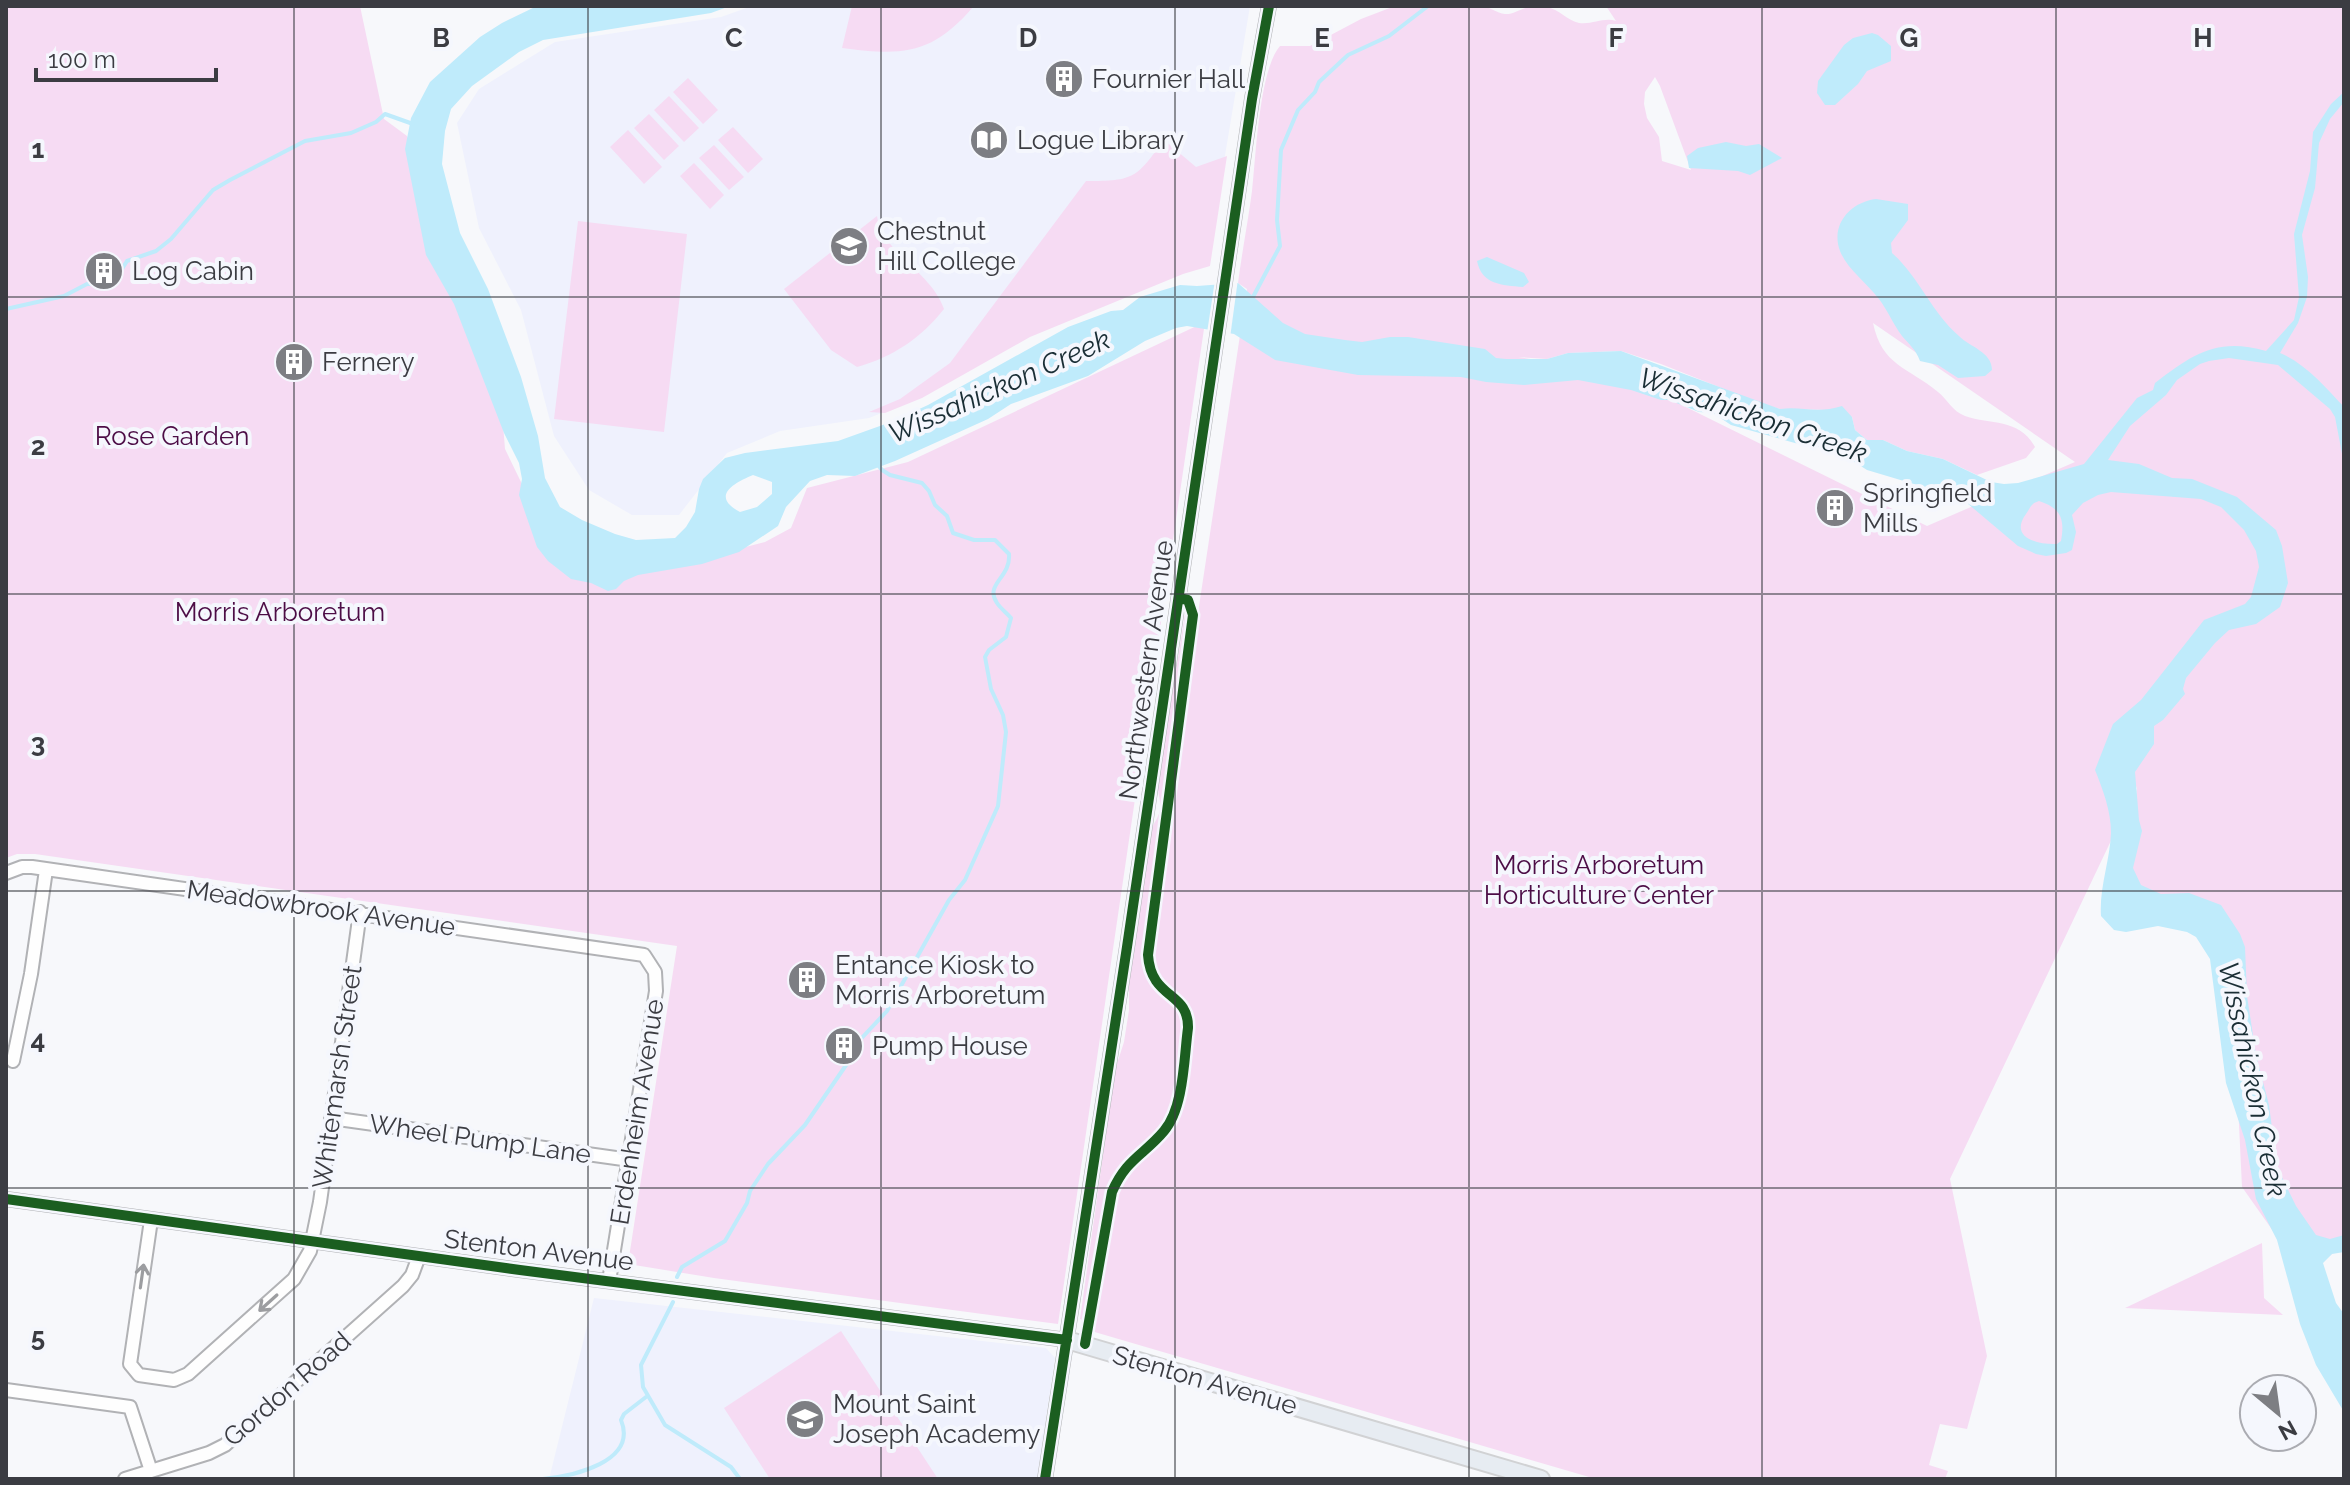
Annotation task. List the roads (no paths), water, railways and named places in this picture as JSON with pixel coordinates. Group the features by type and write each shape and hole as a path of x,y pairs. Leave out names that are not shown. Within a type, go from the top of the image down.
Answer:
{"main road":[{"name":"Stenton Avenue","path":"1067,1340 1541,1479"}],"street":[{"name":"Northwestern Avenue","path":"1045,1479 1252,99 1269,6"},
{"name":"Meadowbrook Avenue","path":"6,873 22,867 46,870 636,952"},
{"path":"13,1061 31,974 46,870"},
{"name":"Whitemarsh Street","path":"151,1220 130,1358 136,1372 174,1380 188,1374 294,1279 313,1241 360,912"},
{"name":"Erdenheim Avenue","path":"609,1281 646,1063 656,980 648,958 636,952"},
{"name":"Wheel Pump Lane","path":"331,1118 630,1160"},
{"name":"Stenton Avenue","path":"6,1199 1067,1340"},
{"name":"Gordon Road","path":"125,1479 209,1453 225,1445 403,1286 412,1275 419,1256"},
{"path":"6,1390 130,1407 151,1471"}],"water":[{"name":"Wissahickon Creek","path":"537,6 730,6 711,13 543,40 519,52 472,86 451,109 445,131 442,164 460,233 488,289 521,377 538,436 545,478 560,507 582,520 636,540 675,538 695,512 703,479 725,458 838,441 891,422 928,405 1068,327 1111,311 1123,310 1140,297 1180,285 1238,283 1283,323 1305,334 1345,340 1362,342 1408,337 1485,349 1496,358 1506,359 1547,359 1568,353 1621,351 1780,409 1842,406 1852,417 1855,430 1867,440 1883,440 1907,451 1943,459 1991,482 2018,483 2084,464 2137,398 2153,390 2155,383 2194,356 2219,347 2233,346 2266,351 2294,320 2299,297 2294,234 2310,171 2313,132 2331,104 2344,92 2344,102 2330,119 2319,143 2315,188 2302,235 2308,277 2307,297 2298,323 2280,353 2307,370 2344,407 2344,464 2335,417 2330,409 2278,365 2229,358 2200,364 2177,380 2166,395 2130,426 2108,460 2139,464 2172,478 2192,479 2237,497 2276,530 2282,546 2288,583 2280,607 2256,624 2229,630 2215,643 2186,678 2185,694 2154,726 2154,744 2135,772 2142,831 2133,868 2141,885 2161,894 2189,893 2221,905 2240,934 2245,947 2247,996 2256,1055 2269,1105 2277,1167 2296,1206 2316,1235 2330,1239 2344,1235 2344,1252 2332,1254 2323,1263 2336,1303 2344,1314 2344,1412 2316,1365 2300,1324 2277,1240 2256,1199 2245,1140 2226,1083 2210,959 2196,937 2187,932 2158,926 2126,932 2114,930 2101,916 2111,825 2095,770 2113,724 2141,700 2204,620 2245,604 2251,597 2259,567 2256,551 2244,530 2221,507 2201,499 2111,492 2098,495 2083,503 2072,515 2076,532 2072,550 2046,556 2018,546 1967,503 1944,493 1867,470 1834,449 1802,445 1731,425 1713,413 1699,412 1669,400 1578,380 1524,385 1461,377 1358,375 1275,360 1234,334 1187,326 1145,341 1088,376 1011,404 988,419 895,461 855,476 827,475 810,481 786,507 778,526 739,552 702,564 638,575 608,591 571,579 548,561 537,547 519,495 522,479 519,463 504,433 454,304 426,255 405,149 411,118 430,82 480,37","holes":["753,475 772,482 772,494 757,507 740,512 731,506 726,495 733,486","2039,501 2060,515 2062,533 2061,541 2057,544 2034,541 2023,534 2022,522 2031,506"]},
{"path":"1872,33 1891,46 1891,61 1867,71 1835,105 1825,105 1817,93 1818,81 1844,45 1853,38"},
{"path":"1726,142 1746,146 1759,144 1782,158 1750,175 1738,171 1689,168 1687,156 1698,148"},
{"path":"1876,199 1908,204 1908,220 1891,243 1892,253 1949,327 1988,359 1992,370 1985,376 1958,378 1938,365 1920,361 1879,299 1843,258 1838,241 1840,223 1858,205"},
{"path":"1487,257 1524,273 1529,282 1523,287 1488,279 1477,261"}],"waterway":[{"path":"1253,297 1280,246 1277,220 1281,150 1298,110 1315,92 1319,82 1348,55 1389,36 1428,6"},
{"path":"6,309 64,296 87,284 104,284 115,280 127,261 156,251 171,239 213,190 305,141 351,133 376,122 385,114 413,124"},
{"path":"677,1277 682,1267 725,1241 747,1203 750,1191 768,1164 805,1125 853,1055 858,1042 887,1011 949,900 965,880 998,806 1006,732 1003,715 991,689 985,657 1006,637 1011,618 994,596 996,585 1009,562 1009,554 995,540 974,540 953,533 947,516 935,505 922,483 890,475 878,465"},
{"path":"673,1302 641,1365 643,1387 665,1425 731,1467 740,1479"},
{"path":"543,1479 585,1470 612,1456 620,1447 624,1434 621,1420 624,1414 646,1397"}],"place":[{"name":"Fournier Hall","path":"1064,79"},
{"name":"Logue Library","path":"989,140"},
{"name":"Chestnut Hill College","path":"849,246"},
{"name":"Log Cabin","path":"104,271"},
{"name":"Fernery","path":"294,362"},
{"name":"Springfield Mills","path":"1835,508"},
{"name":"Entance Kiosk to Morris Arboretum","path":"807,980"},
{"name":"Pump House","path":"844,1046"},
{"name":"Mount Saint Joseph Academy","path":"805,1419"}],"park label":[{"name":"Rose Garden","path":"172,436"},
{"name":"Morris Arboretum","path":"280,612"},
{"name":"Morris Arboretum Horticulture Center","path":"1599,880"}]}
